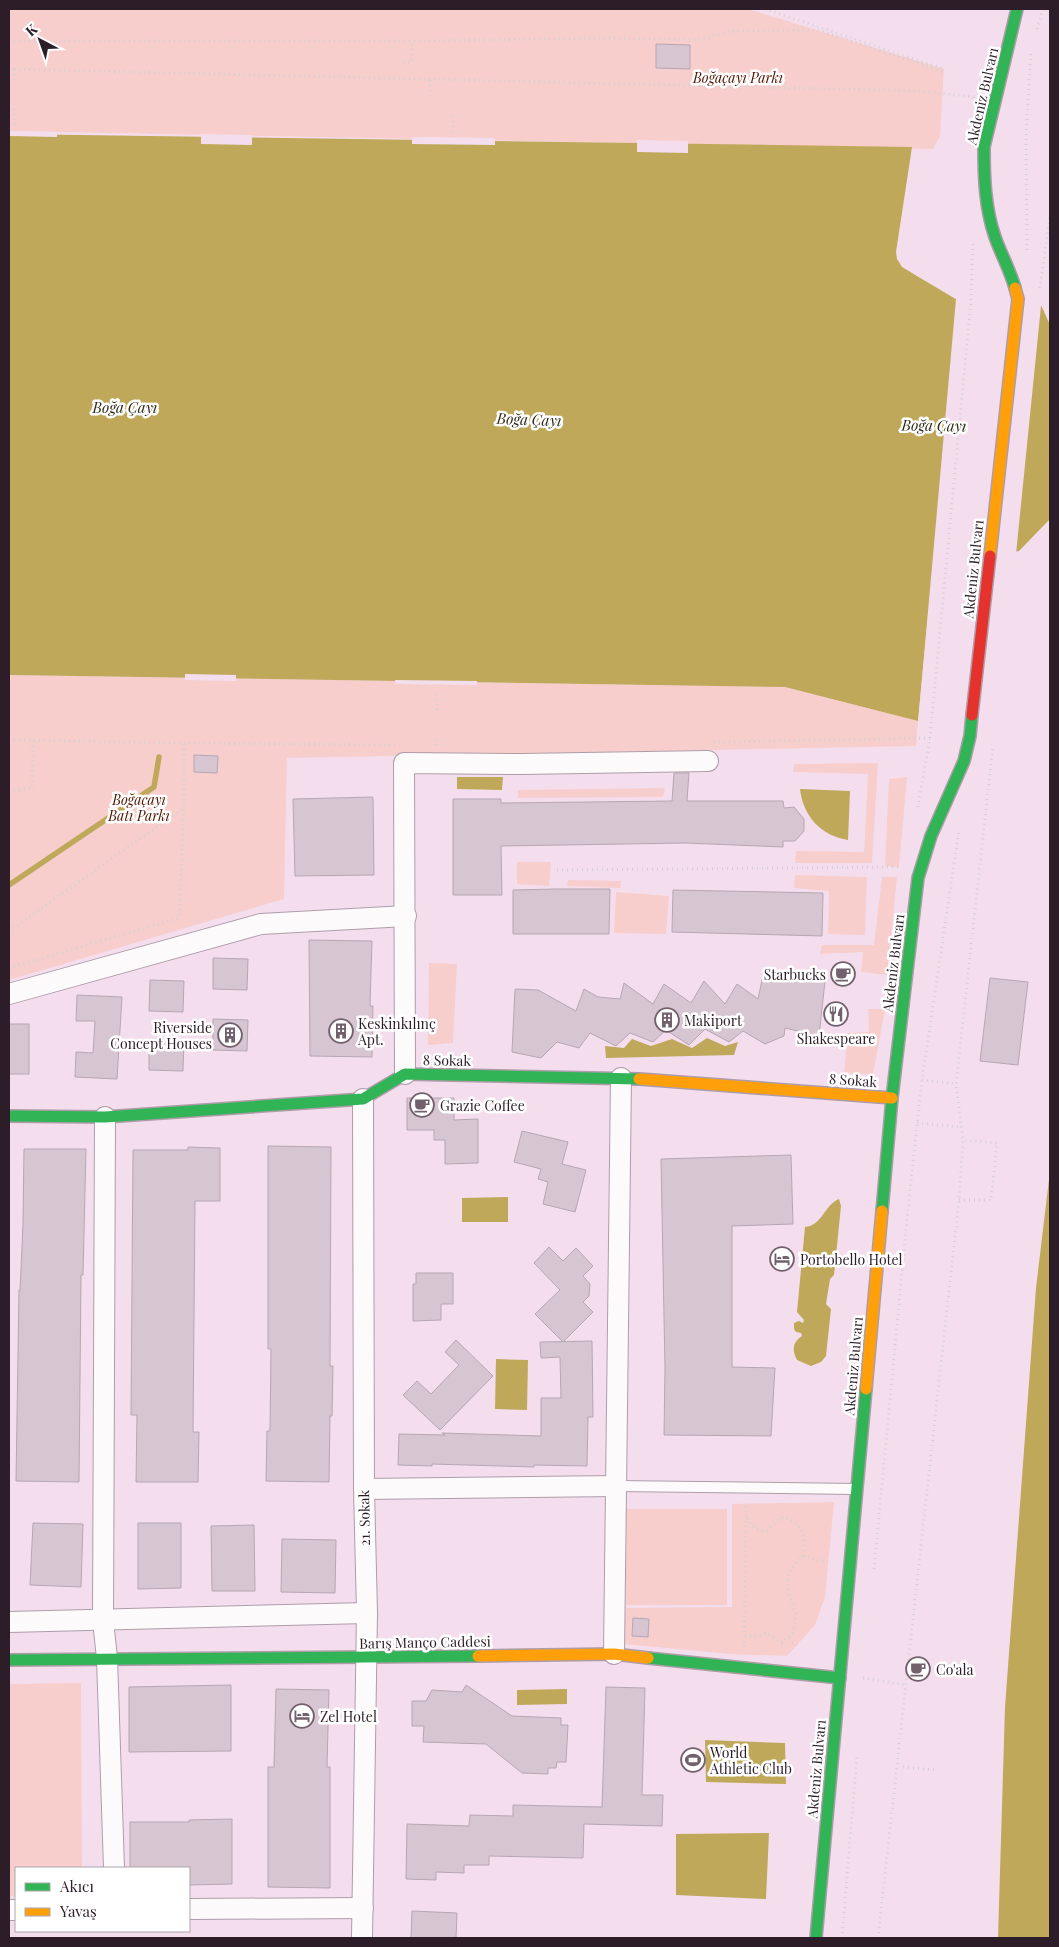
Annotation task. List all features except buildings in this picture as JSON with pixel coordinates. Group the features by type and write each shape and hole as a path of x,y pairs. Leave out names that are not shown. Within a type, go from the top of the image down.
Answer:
{"main road":[{"name":"Akdeniz Bulvarı","path":"816,1938 892,1098 918,878 923,855 965,760 970,736 1018,299 1015,281 995,235 988,207 983,168 984,147 1017,9"},
{"name":"8 Sokak","path":"9,1116 105,1117 363,1099 405,1074 621,1078 892,1098"},
{"name":"Barış Manço Caddesi","path":"9,1660 366,1658 614,1654 840,1678"}],"street":[{"path":"405,1074 406,916 404,763 522,764 708,761"},
{"path":"9,994 260,924 406,916"},
{"path":"614,1654 621,1078"},
{"name":"21. Sokak","path":"362,1938 367,1613 364,1489 363,1099"},
{"path":"105,1117 103,1621 108,1658 114,1867"},
{"path":"364,1489 616,1486"},
{"path":"9,1622 367,1613"},
{"path":"190,1909 363,1908"}],"lane":[{"path":"616,1486 857,1490"}],"path":[{"path":"9,41 412,41 608,38 697,40 734,32 818,30 944,71 765,9"},
{"path":"1036,35 1043,9"},
{"path":"403,62 411,62 412,41"},
{"path":"1027,253 1026,138 1031,52 1034,43"},
{"path":"9,69 918,90 978,98"},
{"path":"14,69 14,84"},
{"path":"430,79 430,91"},
{"path":"14,109 15,126"},
{"path":"453,116 453,134"},
{"path":"1039,293 1050,215"},
{"name":"Akdeniz Bulvarı","path":"930,738 970,300"},
{"path":"437,691 437,710"},
{"path":"437,735 437,745 439,745"},
{"path":"9,740 398,745"},
{"path":"9,792 32,788 33,740"},
{"path":"9,968 179,918 184,808 184,743"},
{"path":"878,1938 959,1200 963,1140 956,1084 993,744"},
{"path":"9,932 184,808"},
{"path":"874,1572 917,1123 960,824"},
{"path":"557,870 906,867"},
{"path":"922,1080 956,1084"},
{"path":"917,1123 961,1127"},
{"path":"959,1200 991,1200 997,1143 963,1140"},
{"path":"743,1667 746,1504"},
{"path":"745,1636 754,1637 767,1633 782,1643 794,1632 796,1614 789,1596 787,1579 790,1570 804,1556 805,1536 800,1527 784,1517 767,1531 759,1531 751,1525 746,1517"},
{"path":"804,1556 828,1562"},
{"path":"789,1638 797,1645"},
{"path":"864,1670 864,1680 906,1685"},
{"path":"842,1938 858,1749"},
{"path":"903,1767 936,1770"}],"green space":[{"name":"Boğaçayı Parkı","path":"9,9 748,9 944,69 940,136 933,149 9,131"},
{"name":"Boğaçayı Batı Parkı","path":"9,675 785,687 918,721 916,746 287,758 284,899 9,980"},
{"path":"878,763 872,863 795,863 796,851 864,852 868,774 793,772 794,764"},
{"path":"907,777 899,867 885,866 889,779"},
{"path":"665,788 663,797 518,798 518,790"},
{"path":"517,862 551,862 549,886 517,884"},
{"path":"795,875 867,877 865,935 828,934 829,891 794,888"},
{"path":"882,877 897,877 887,975 861,972 863,952 820,954 822,945 874,945"},
{"path":"568,880 621,881 620,888 567,886"},
{"path":"616,892 669,896 666,934 614,933"},
{"path":"429,963 457,964 453,1043 428,1045"},
{"path":"868,1009 885,1009 873,1075 844,1073 848,1033 869,1032"},
{"path":"834,1502 825,1597 815,1625 787,1656 731,1654 623,1644 626,1608 732,1607 732,1504"},
{"path":"626,1509 727,1509 727,1605 626,1605"},
{"path":"81,1683 82,1867 15,1867 15,1896 9,1897 9,1684"}],"water":[{"name":"Boğa Çayı","path":"9,134 912,147 896,252 897,259 902,267 956,299 1041,305 1050,325 1050,519 1019,551 933,565 918,721 785,687 9,675"},
{"path":"457,777 503,777 502,790 457,789"},
{"path":"800,789 850,791 848,840 830,834 815,823 805,808"},
{"path":"707,1038 725,1046 738,1042 734,1055 606,1058 605,1046 624,1048 632,1039 651,1046 672,1039 692,1048"},
{"path":"1050,1171 1050,1938 998,1938 1005,1707 1036,1288"},
{"path":"508,1197 508,1222 462,1222 462,1198"},
{"path":"839,1199 841,1206 834,1275 830,1279 826,1304 831,1309 826,1356 821,1362 811,1366 797,1360 794,1353 796,1341 802,1336 801,1333 796,1332 794,1329 794,1323 799,1321 803,1323 804,1320 797,1312 805,1227 815,1223"},
{"path":"496,1359 528,1360 527,1410 495,1409"},
{"path":"567,1689 567,1704 517,1705 517,1690"},
{"path":"705,1740 785,1743 786,1784 706,1782"},
{"path":"769,1833 766,1899 676,1895 676,1834"}],"pier":[{"path":"9,131 57,132 57,137 9,136"},
{"path":"201,134 252,135 252,145 201,144"},
{"path":"412,137 495,138 495,145 412,144"},
{"path":"637,140 688,141 688,153 637,152"},
{"path":"914,271 957,296 1043,304 1041,306 1016,554 936,567 921,721 918,723 956,299 914,274"},
{"path":"185,674 236,675 236,681 185,680"},
{"path":"395,680 477,681 477,685 395,684"}],"waterway":[{"path":"9,885 154,787 159,757"}],"traffic: fast":[{"path":"1015,288 995,237 989,215 984,147 1017,9"},
{"path":"882,1211 892,1098 918,878 931,836 964,761 970,736 972,715"},
{"path":"9,1116 105,1117 363,1099 405,1074 639,1079"},
{"path":"816,1938 866,1389"},
{"path":"9,1660 478,1656"},
{"path":"648,1658 840,1678"}],"traffic: slow":[{"path":"990,556 1018,299 1015,288"},
{"path":"639,1079 892,1098"},
{"path":"866,1389 882,1211"},
{"path":"478,1656 614,1654 648,1658"}],"traffic: jam":[{"path":"972,715 990,556"}],"place":[{"name":"Starbucks","path":"843,974"},
{"name":"Shakespeare","path":"836,1014"},
{"name":"Makiport","path":"667,1020"},
{"name":"Keskinkılınç Apt.","path":"341,1031"},
{"name":"Riverside Concept Houses","path":"230,1035"},
{"name":"Grazie Coffee","path":"422,1105"},
{"name":"Portobello Hotel","path":"782,1259"},
{"name":"Co'ala","path":"918,1669"},
{"name":"Zel Hotel","path":"302,1716"},
{"name":"World Athletic Club","path":"693,1760"}]}
